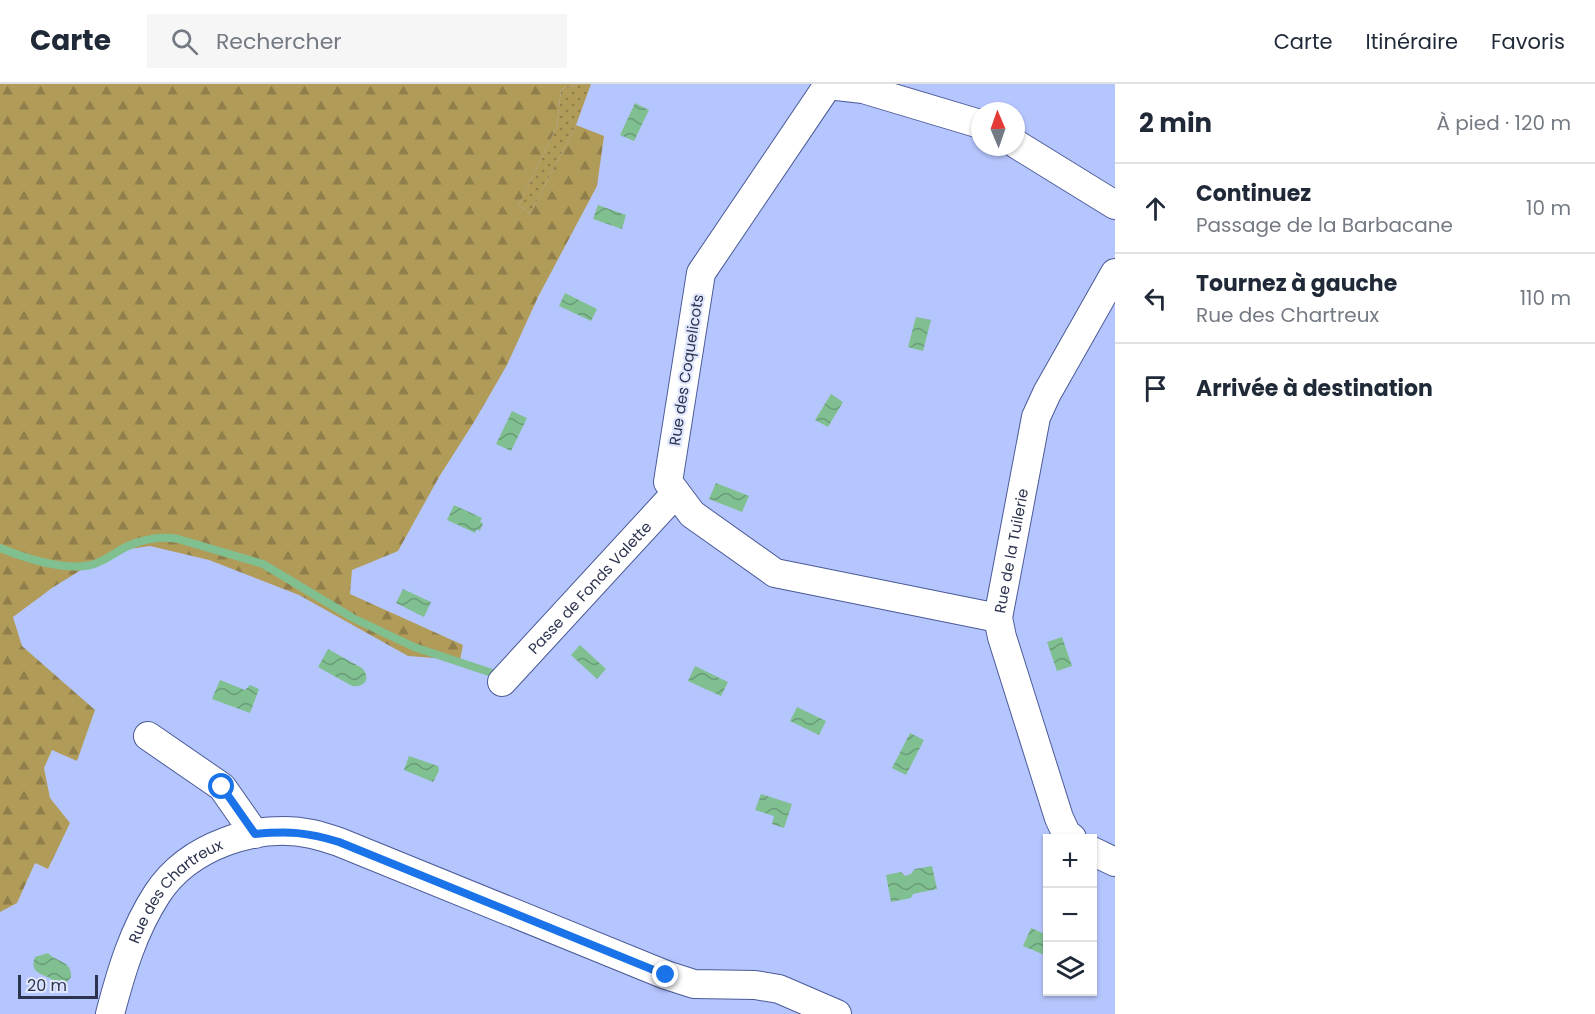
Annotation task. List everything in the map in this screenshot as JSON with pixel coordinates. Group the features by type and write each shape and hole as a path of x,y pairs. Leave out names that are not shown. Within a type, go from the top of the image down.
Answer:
{"street":[{"name":"Rue des Coquelicots","path":"971,121 862,88 828,84 701,273 668,483 692,514 775,573 998,618"},
{"path":"1025,150 1115,205"},
{"name":"Rue de la Tuilerie","path":"1067,834 1059,818 998,618 1036,417 1047,393 1115,273"},
{"name":"Passe de Fonds Valette","path":"502,682 676,493"},
{"path":"148,736 222,787 255,834"},
{"name":"Rue des Chartreux","path":"110,1014 132,942 158,891 196,856 223,843 255,834 286,832 312,834 339,842 666,975 694,984 755,985 779,989 837,1014"},
{"path":"1097,853 1115,862"}],"green space":[{"path":"0,84 578,84 561,89 557,126 519,205 530,214 576,125 604,136 597,186 538,297 507,365 474,422 439,477 398,551 352,570 350,594 463,645 460,660 408,656 299,595 209,560 150,546 130,549 81,570 13,617 22,646 95,710 77,761 52,750 44,768 50,798 70,823 48,869 35,863 17,903 0,912"},
{"path":"578,84 591,84 576,125 530,214 519,205 557,126 561,89"}],"water":[{"path":"635,103 649,110 634,141 620,135"},
{"path":"598,205 626,215 622,229 593,219"},
{"path":"565,293 597,309 591,321 559,306"},
{"path":"916,317 931,320 923,351 908,347"},
{"path":"831,394 843,402 828,427 815,420"},
{"path":"512,411 527,418 511,451 496,444"},
{"path":"716,483 749,496 742,512 709,499"},
{"path":"454,505 482,518 480,531 477,529 475,533 447,520"},
{"path":"403,589 431,602 424,617 396,603"},
{"path":"1062,637 1072,666 1057,671 1047,642"},
{"path":"580,645 606,669 597,679 571,655"},
{"path":"328,649 362,668 366,675 365,682 352,686 318,667"},
{"path":"695,666 728,682 721,696 688,681"},
{"path":"220,680 245,690 250,685 259,689 250,713 212,699"},
{"path":"797,707 826,721 819,735 790,721"},
{"path":"910,733 924,740 906,775 892,768"},
{"path":"409,756 438,766 439,771 433,782 404,770"},
{"path":"761,794 792,804 784,828 772,824 774,816 755,810"},
{"path":"932,866 937,889 891,902 886,875 901,872 905,876 911,874 915,869"},
{"path":"1031,928 1043,933 1043,954 1023,946"},
{"path":"48,953 69,967 71,977 65,985 57,986 34,968 35,957"}],"waterway":[{"path":"0,548 57,565 80,566 96,564 140,542 159,538 178,539 263,564 353,618 414,647 495,674"}],"route":[{"path":"222,787 255,834 286,832 312,834 339,842 666,975"}]}
